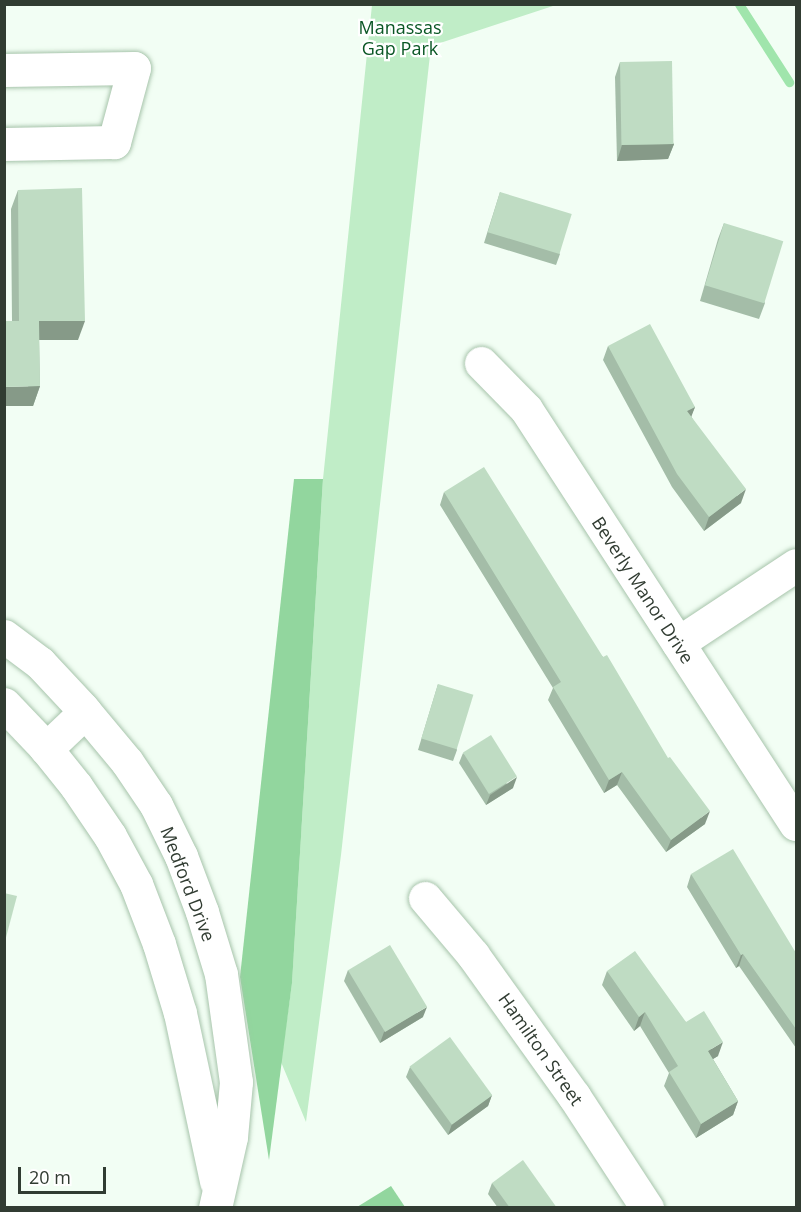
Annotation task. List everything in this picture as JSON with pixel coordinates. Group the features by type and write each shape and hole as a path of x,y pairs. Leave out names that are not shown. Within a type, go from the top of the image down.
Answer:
{"street":[{"path":"4,70 134,68 114,142 4,144"},
{"name":"Beverly Manor Drive","path":"481,363 526,409 796,824"},
{"path":"678,643 796,565"},
{"name":"Medford Drive","path":"4,636 40,663 127,762 156,806 181,856 202,912 221,974 236,1082 231,1137 216,1198"},
{"name":"Medford Drive","path":"4,704 46,749 76,786 110,836 136,884 159,944 183,1024 216,1198"},
{"path":"46,749 85,712"},
{"name":"Hamilton Street","path":"425,898 473,955 500,992 574,1096 646,1208"}],"green space":[{"name":"Manassas Gap Park","path":"372,5 556,5 431,46 341,855 306,1122 281,1062 292,983 323,479"},
{"path":"294,479 323,479 292,983 269,1160 240,977"},
{"path":"391,1186 405,1207 357,1207"}],"building":[{"path":"672,61 673,144 621,145 620,62"},
{"path":"82,188 85,321 39,321 40,386 4,387 4,321 19,321 18,190"},
{"path":"500,192 572,214 559,254 488,232"},
{"path":"724,223 783,241 764,303 705,285"},
{"path":"650,324 695,407 687,411 746,489 709,517 677,474 608,346"},
{"path":"484,467 603,657 607,655 668,758 670,757 710,811 671,840 622,772 609,780 553,687 561,682 444,492"},
{"path":"438,684 473,695 457,749 421,739"},
{"path":"491,735 517,777 489,794 463,752"},
{"path":"733,849 796,953 796,1029 743,954 741,955 691,874"},
{"path":"4,893 17,896 4,945"},
{"path":"390,945 427,1007 385,1032 348,970"},
{"path":"635,951 686,1022 704,1011 723,1042 708,1051 738,1101 701,1124 669,1072 678,1066 645,1012 639,1017 607,971"},
{"path":"450,1037 492,1095 452,1125 410,1066"},
{"path":"523,1160 557,1208 510,1208 492,1183"}],"waterway":[{"path":"739,4 789,82"}]}
